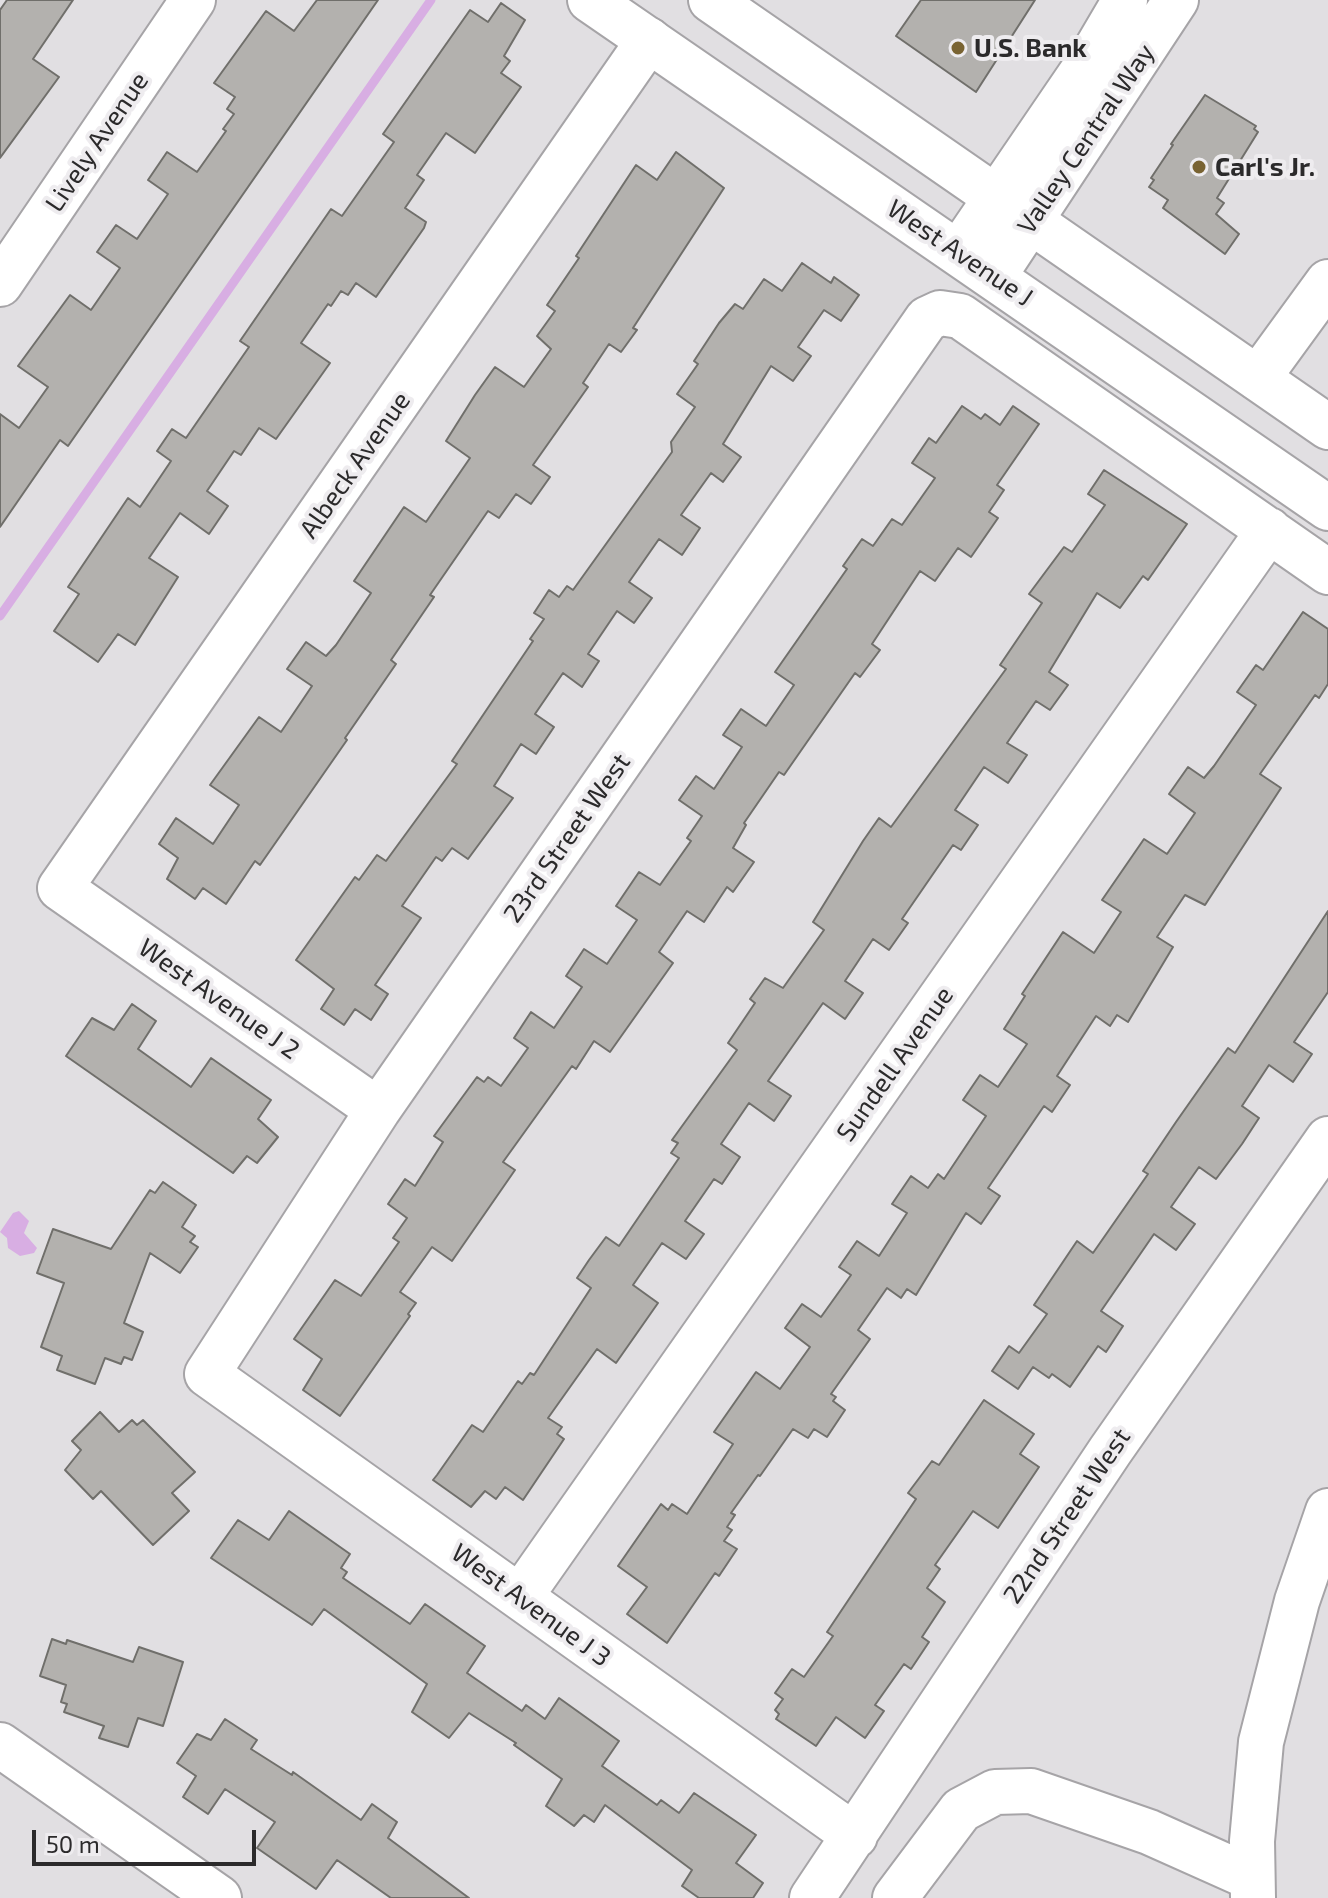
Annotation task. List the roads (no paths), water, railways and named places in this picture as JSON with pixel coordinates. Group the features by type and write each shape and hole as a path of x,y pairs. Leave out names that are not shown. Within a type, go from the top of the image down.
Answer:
{"street":[{"name":"Lively Avenue","path":"0,284 193,0"},
{"name":"West Avenue J","path":"590,0 1328,508"},
{"path":"711,0 1328,427"},
{"name":"Valley Central Way","path":"994,276 1014,209 1088,63 1125,0"},
{"name":"Valley Central Way","path":"959,252 1014,209 1176,0"},
{"name":"Albeck Avenue","path":"60,888 649,40"},
{"path":"1258,378 1328,282"},
{"name":"West Avenue J","path":"940,313 960,316 1328,572"},
{"name":"23rd Street West","path":"207,1374 378,1110 927,319 940,313"},
{"name":"Sundell Avenue","path":"520,1597 1269,530"},
{"name":"West Avenue J 2","path":"60,888 378,1110"},
{"name":"22nd Street West","path":"812,1898 1110,1451 1328,1139"},
{"name":"West Avenue J 3","path":"207,1374 855,1836"},
{"path":"895,1898 961,1810 995,1792 1031,1791 1149,1832 1252,1888 1252,1841 1261,1742 1297,1601 1328,1511"},
{"path":"0,1745 219,1898"}],"waterway":[{"path":"0,616 431,0"}],"place":[{"name":"U.S. Bank","path":"958,48"},
{"name":"Carl's Jr.","path":"1199,167"}]}
